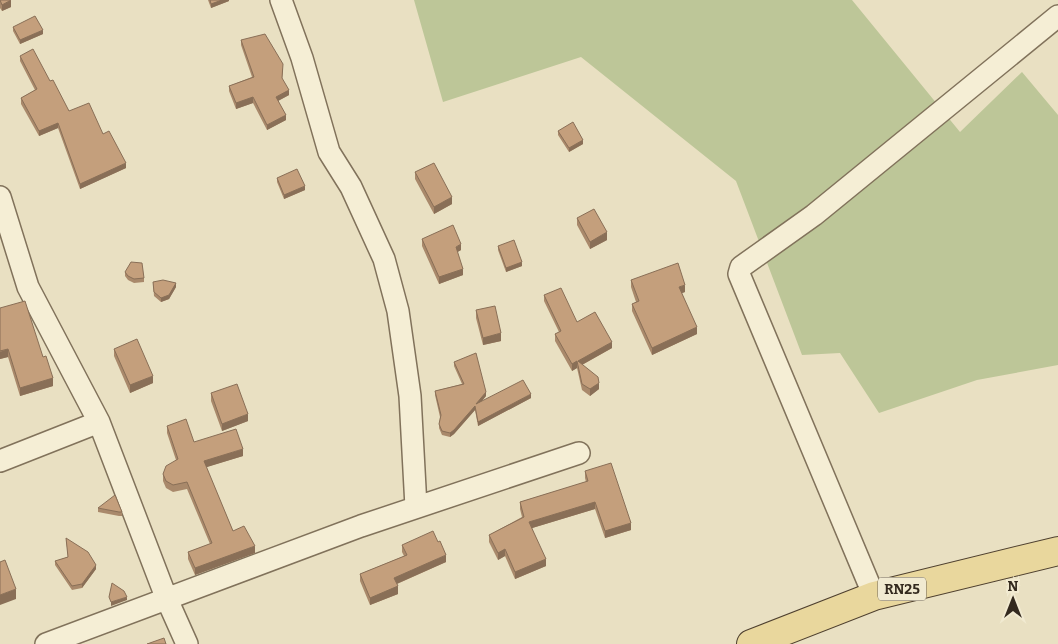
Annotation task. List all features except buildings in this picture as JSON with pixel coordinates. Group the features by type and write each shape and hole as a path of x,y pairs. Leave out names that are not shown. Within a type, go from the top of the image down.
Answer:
{"main road":[{"name":"RN25","path":"751,644 874,596 1058,551"}],"street":[{"path":"281,0 302,58 329,152 351,188 384,259 389,276 398,311 410,396 416,507"},
{"path":"874,596 739,274 741,267 814,215 1058,16"},
{"path":"0,197 28,287 99,422 166,597 187,644"},
{"path":"0,461 99,422"},
{"path":"46,644 166,597 416,507 579,453"}],"green space":[{"path":"414,0 852,0 960,132 1022,72 1058,115 1058,365 977,380 879,413 840,353 802,355 736,181 581,57 443,102"}]}
